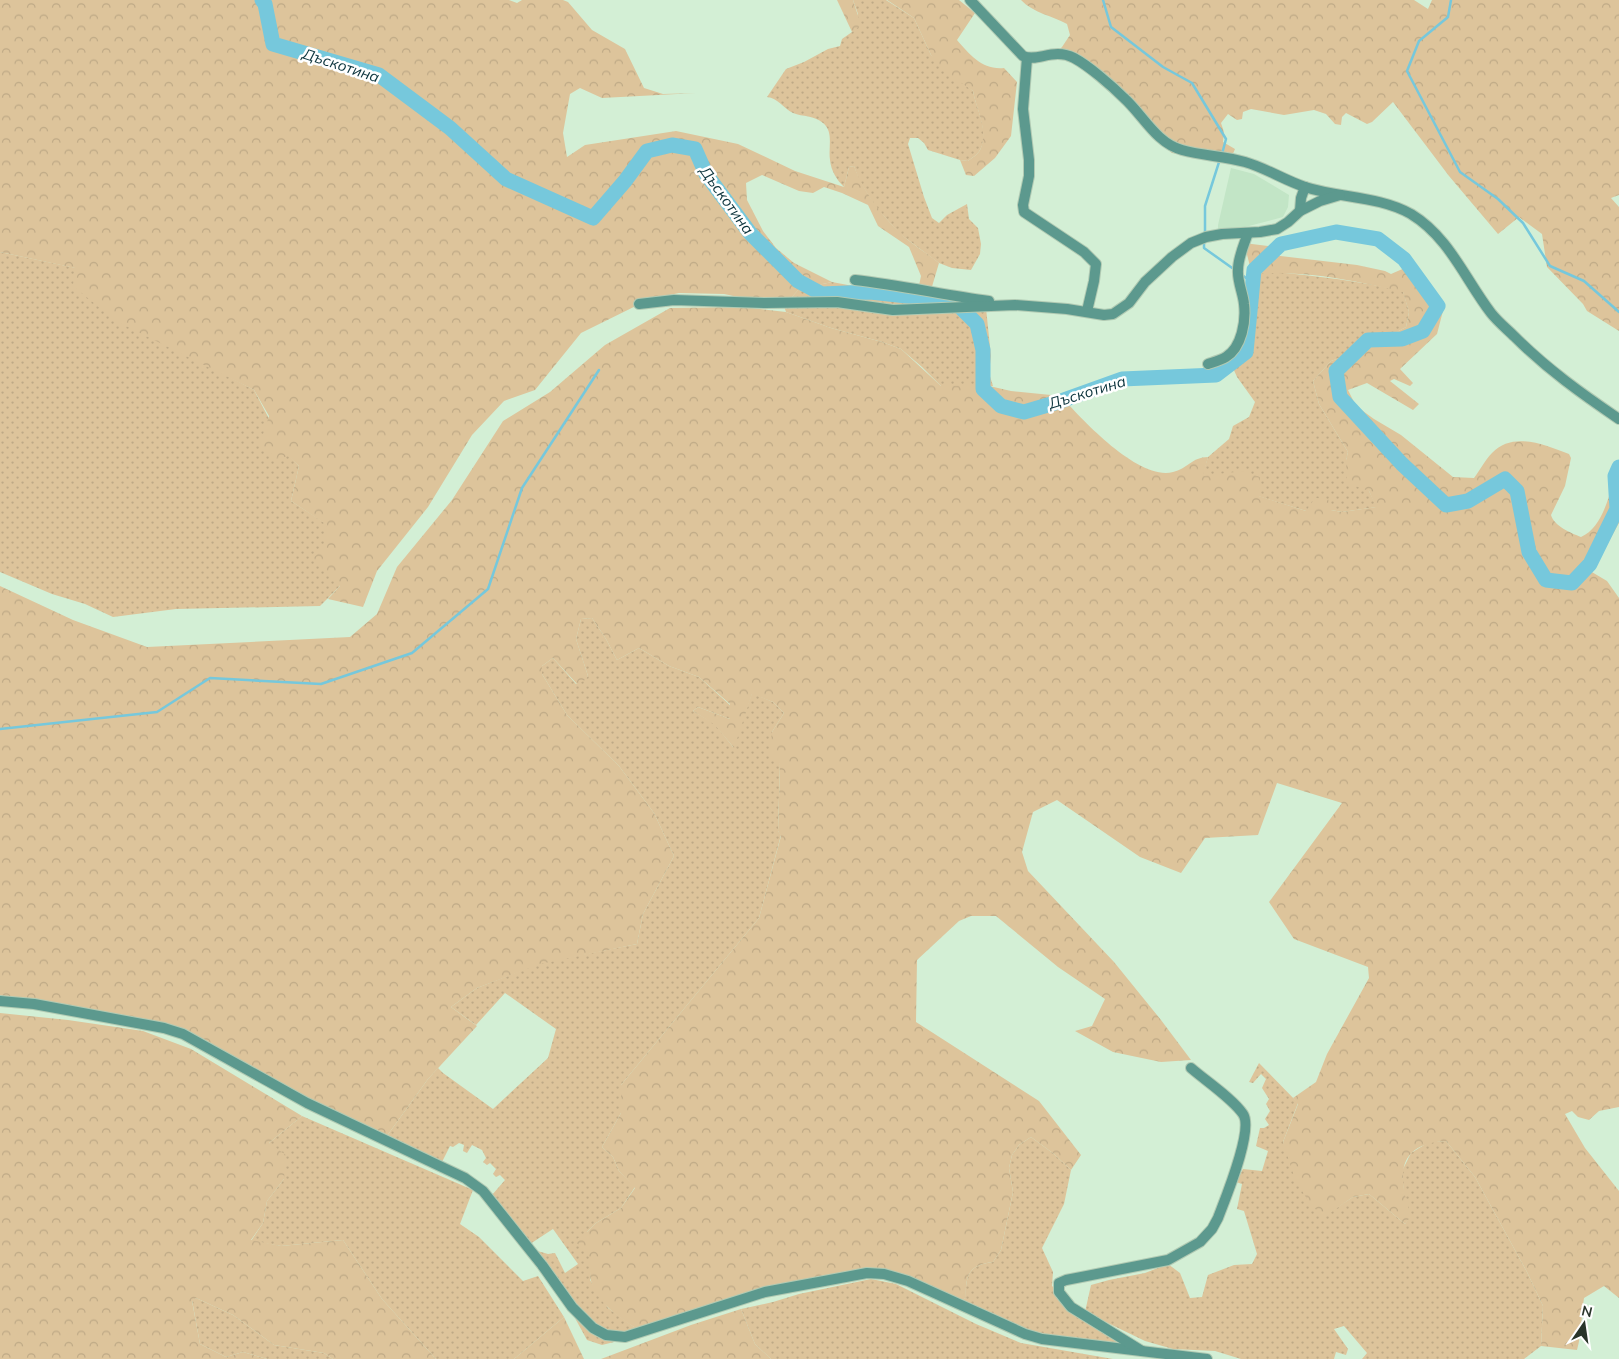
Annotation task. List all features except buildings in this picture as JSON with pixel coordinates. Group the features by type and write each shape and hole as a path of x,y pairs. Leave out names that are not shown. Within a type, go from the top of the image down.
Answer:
{"street":[{"path":"970,0 1023,56 1033,59 1054,54 1073,58 1125,98 1168,145 1182,150 1244,161 1305,187 1386,204 1400,209 1423,223 1442,242 1492,314 1535,356 1573,388 1619,419"},
{"path":"1027,58 1023,109 1029,176 1023,205 1024,212 1084,252 1096,264 1094,281 1086,311"},
{"path":"1300,211 1301,198 1305,187"},
{"path":"855,280 892,284 957,297 1015,305 1086,311 1104,315 1113,314 1129,303 1145,282 1172,257 1191,244 1206,237 1222,234 1277,229 1300,211 1320,201 1340,195"},
{"path":"1208,364 1232,352 1238,343 1244,305 1237,272 1241,251 1248,233"},
{"path":"639,304 674,300 765,303 837,302 893,310 1015,305"},
{"path":"0,1001 34,1004 164,1028 183,1034 307,1103 465,1178 482,1190 542,1265 572,1307 593,1328 606,1335 625,1337 765,1292 867,1273 884,1274 908,1281 1025,1334 1042,1339 1207,1359"},
{"path":"1145,1352 1071,1307 1059,1292 1058,1283 1168,1260 1200,1242 1212,1229 1218,1218 1242,1148 1246,1129 1245,1116 1234,1104 1191,1068"}],"shaded area":[{"path":"1231,168 1254,174 1289,195 1288,207 1283,217 1218,234 1218,225"}],"green space":[{"path":"0,0 509,0 517,3 522,0 563,0 568,2 592,30 625,49 644,88 663,94 696,93 602,98 580,88 570,94 563,133 567,157 585,145 676,131 738,144 795,171 844,187 849,167 854,166 867,193 885,217 903,236 939,263 931,290 918,290 921,276 909,247 878,226 868,205 824,187 813,193 799,191 762,175 746,183 747,200 763,231 776,248 794,263 832,282 799,289 784,306 724,294 679,293 650,299 581,333 535,390 504,401 472,435 428,507 377,571 363,607 328,599 340,586 312,559 324,548 324,531 327,525 291,501 299,466 288,456 278,459 267,450 259,447 269,416 254,390 116,321 73,286 75,268 0,252"},
{"path":"837,0 853,0 861,25 852,32"},
{"path":"853,0 886,0 914,18 931,55 973,91 984,135 980,150 975,156 968,161 960,160 928,150 918,138 910,138 908,144 932,218 939,223 947,215 967,204 969,219 978,228 981,244 980,254 971,270 952,268 939,263 900,234 875,206 859,180 854,166 849,167 844,187 832,168 830,135 823,123 816,119 793,113 774,99 767,97 786,69 828,49 840,46 842,39 852,32 858,14"},
{"path":"887,0 959,0 975,13 957,40 977,60 989,67 1004,68 1017,82 1011,136 995,158 974,176 966,175 960,160 968,161 979,151 982,143 983,128 973,91 940,68 931,55 914,18"},
{"path":"1021,0 1414,0 1428,9 1432,0 1619,0 1619,195 1611,198 1619,207 1619,331 1587,311 1583,304 1547,267 1542,234 1519,217 1498,234 1449,176 1393,102 1372,122 1367,124 1346,113 1342,117 1341,125 1335,124 1326,114 1314,110 1284,115 1251,109 1243,112 1242,119 1237,120 1228,114 1221,123 1224,132 1223,142 1235,149 1229,163 1172,153 1153,138 1118,97 1080,59 1056,53 1070,35 1067,24 1037,11"},
{"path":"1244,243 1268,246 1272,255 1357,265 1391,274 1407,267 1417,270 1444,307 1437,334 1400,369 1413,383 1410,386 1394,379 1390,381 1419,404 1413,410 1367,383 1348,390 1356,406 1401,435 1453,477 1474,478 1492,453 1500,446 1519,441 1540,444 1569,454 1571,458 1565,486 1551,515 1559,526 1581,537 1589,532 1602,514 1619,462 1619,523 1602,551 1580,565 1607,581 1619,598 1619,1107 1599,1111 1589,1120 1578,1117 1572,1111 1565,1114 1585,1148 1619,1191 1619,1298 1604,1286 1584,1298 1577,1350 1541,1346 1543,1306 1527,1272 1475,1177 1446,1141 1429,1143 1417,1148 1404,1165 1404,1188 1411,1216 1405,1224 1369,1194 1353,1197 1324,1217 1310,1204 1295,1179 1283,1142 1298,1104 1293,1098 1316,1082 1327,1054 1369,978 1368,967 1294,939 1269,902 1342,803 1277,783 1258,835 1205,838 1181,873 1140,857 1057,800 1033,812 1022,852 1028,871 1114,962 1191,1060 1161,1062 1113,1052 1075,1031 1092,1026 1105,999 1058,967 996,916 971,916 959,921 917,960 916,1022 1039,1101 1081,1155 1071,1170 1054,1154 1031,1137 1019,1145 1012,1155 1009,1168 1013,1192 1001,1250 993,1262 985,1263 970,1272 966,1283 966,1298 956,1303 866,1268 635,1332 634,1327 614,1313 598,1296 590,1279 590,1258 574,1241 596,1223 621,1208 635,1188 619,1171 613,1157 602,1147 621,1113 621,1085 759,918 781,836 778,831 780,764 769,753 772,732 784,713 773,702 752,694 734,748 715,725 693,711 698,707 730,719 730,704 699,677 669,666 639,648 617,660 592,618 581,619 576,639 588,676 585,680 577,684 553,658 542,666 542,674 567,715 619,766 654,813 674,856 643,914 637,944 540,964 477,988 451,1007 477,1026 428,1079 384,1140 174,1030 0,1001 0,586 73,620 147,647 350,637 377,614 397,567 452,500 503,421 550,392 605,345 670,308 744,307 786,312 901,349 941,386 985,385 1011,391 1061,396 1112,446 1144,467 1159,472 1173,472 1198,459 1208,457 1203,476 1243,471 1260,477 1259,496 1306,511 1315,498 1328,499 1331,510 1342,512 1376,507 1369,491 1347,483 1346,460 1348,452 1319,404 1313,381 1331,361 1365,349 1406,327 1409,312 1403,292 1328,277 1290,273 1252,274"},
{"path":"0,252 76,268 207,365 254,390 288,455 299,466 291,501 328,525 324,540 325,548 340,586 320,606 176,609 113,617 85,604 52,594 0,572"},
{"path":"1274,272 1339,279 1403,291 1409,312 1406,327 1365,349 1331,361 1313,381 1319,404 1348,452 1346,460 1369,491 1377,507 1342,512 1331,510 1306,511 1258,496 1259,477 1202,476 1208,457 1229,439 1233,426 1249,417 1255,402 1237,377 1233,368 1246,351 1247,295 1252,274"},
{"path":"832,282 853,286 871,284 918,290 927,298 986,308 991,356 989,373 993,386 941,386 901,349 786,312 784,306 799,289"},
{"path":"592,618 617,660 639,648 669,666 699,677 730,705 730,719 698,707 693,711 715,724 733,747 752,693 773,702 784,713 772,732 780,764 778,831 781,835 759,918 621,1085 621,1113 602,1147 613,1157 619,1171 635,1187 621,1208 596,1223 587,1232 592,1264 590,1280 608,1308 634,1327 635,1332 630,1338 602,1345 587,1340 547,1267 534,1250 548,1254 555,1253 565,1273 578,1264 553,1229 530,1244 492,1195 505,1180 500,1175 496,1177 493,1174 496,1169 490,1163 487,1165 483,1162 486,1158 482,1150 472,1145 467,1153 463,1151 464,1145 459,1143 453,1147 450,1146 442,1162 384,1140 438,1068 493,1109 548,1058 556,1029 505,993 476,1025 451,1007 477,988 540,963 637,944 643,914 674,856 654,813 619,766 567,715 542,674 542,666 553,658 576,684 588,676 576,639 581,619"},
{"path":"0,1013 68,1020 143,1031 191,1049 302,1116 269,1143 286,1155 284,1179 267,1201 263,1223 251,1240 281,1246 343,1240 382,1299 436,1359 333,1359 324,1353 274,1345 233,1315 196,1298 192,1301 200,1344 226,1357 243,1352 267,1359 0,1359"},
{"path":"1259,1063 1298,1103 1283,1142 1324,1216 1353,1197 1369,1194 1405,1224 1410,1216 1404,1196 1402,1171 1411,1153 1429,1142 1446,1141 1475,1177 1527,1272 1543,1306 1541,1346 1524,1359 1362,1359 1367,1353 1344,1326 1334,1329 1348,1349 1346,1355 1336,1352 1334,1359 1241,1359 1215,1351 1173,1349 1145,1341 1085,1312 1091,1285 1145,1273 1168,1264 1180,1273 1190,1298 1202,1297 1208,1275 1234,1265 1252,1264 1257,1254 1244,1211 1237,1209 1242,1184 1236,1182 1243,1169 1262,1171 1268,1151 1256,1146 1260,1128 1269,1125 1265,1119 1270,1111 1266,1104 1269,1099 1262,1088 1266,1079 1261,1074 1253,1083 1249,1082"},
{"path":"302,1116 473,1190 460,1224 479,1237 523,1281 538,1276 564,1317 514,1359 436,1359 382,1299 343,1240 281,1246 251,1241 263,1223 267,1201 284,1179 269,1143"},
{"path":"1031,1137 1054,1154 1071,1170 1064,1204 1042,1248 1053,1272 1052,1286 1058,1291 1068,1311 1141,1345 1059,1343 956,1303 966,1298 966,1283 970,1272 985,1263 993,1262 1001,1250 1013,1192 1009,1168 1012,1155 1019,1145"},
{"path":"871,1279 896,1284 976,1324 1021,1343 1113,1359 771,1359 755,1344 741,1309 799,1294"},
{"path":"196,1298 233,1315 274,1345 324,1353 333,1359 267,1359 243,1352 226,1357 200,1344 192,1300"},
{"path":"741,1309 755,1344 771,1359 601,1359 691,1325"},
{"path":"564,1317 584,1359 514,1359"}],"waterway":[{"name":"Дъскотина","path":"262,0 265,4 273,44 379,75 450,128 506,179 593,218 625,181 647,151 672,145 695,149 706,174 750,233 798,281 822,294 870,292 934,299 959,306 977,324 983,350 983,389 1001,406 1024,412 1122,379 1216,375 1246,352 1254,270 1281,244 1336,232 1378,239 1404,259 1438,306 1423,331 1402,339 1368,340 1336,371 1340,397 1402,464 1446,505 1468,501 1505,479 1517,491 1529,552 1546,580 1572,583 1590,564 1617,509 1615,476 1619,467"},
{"path":"1103,0 1111,27 1163,67 1192,83 1226,139 1222,154"},
{"path":"1451,0 1448,17 1419,41 1407,71 1460,172 1498,199 1523,223 1550,266 1584,281 1619,312"},
{"path":"1205,234 1205,206 1220,159"},
{"path":"1204,242 1204,248 1235,270"},
{"path":"1242,275 1253,283"},
{"path":"0,729 157,712 210,678 321,684 412,653 488,589 522,488 599,370"}]}
